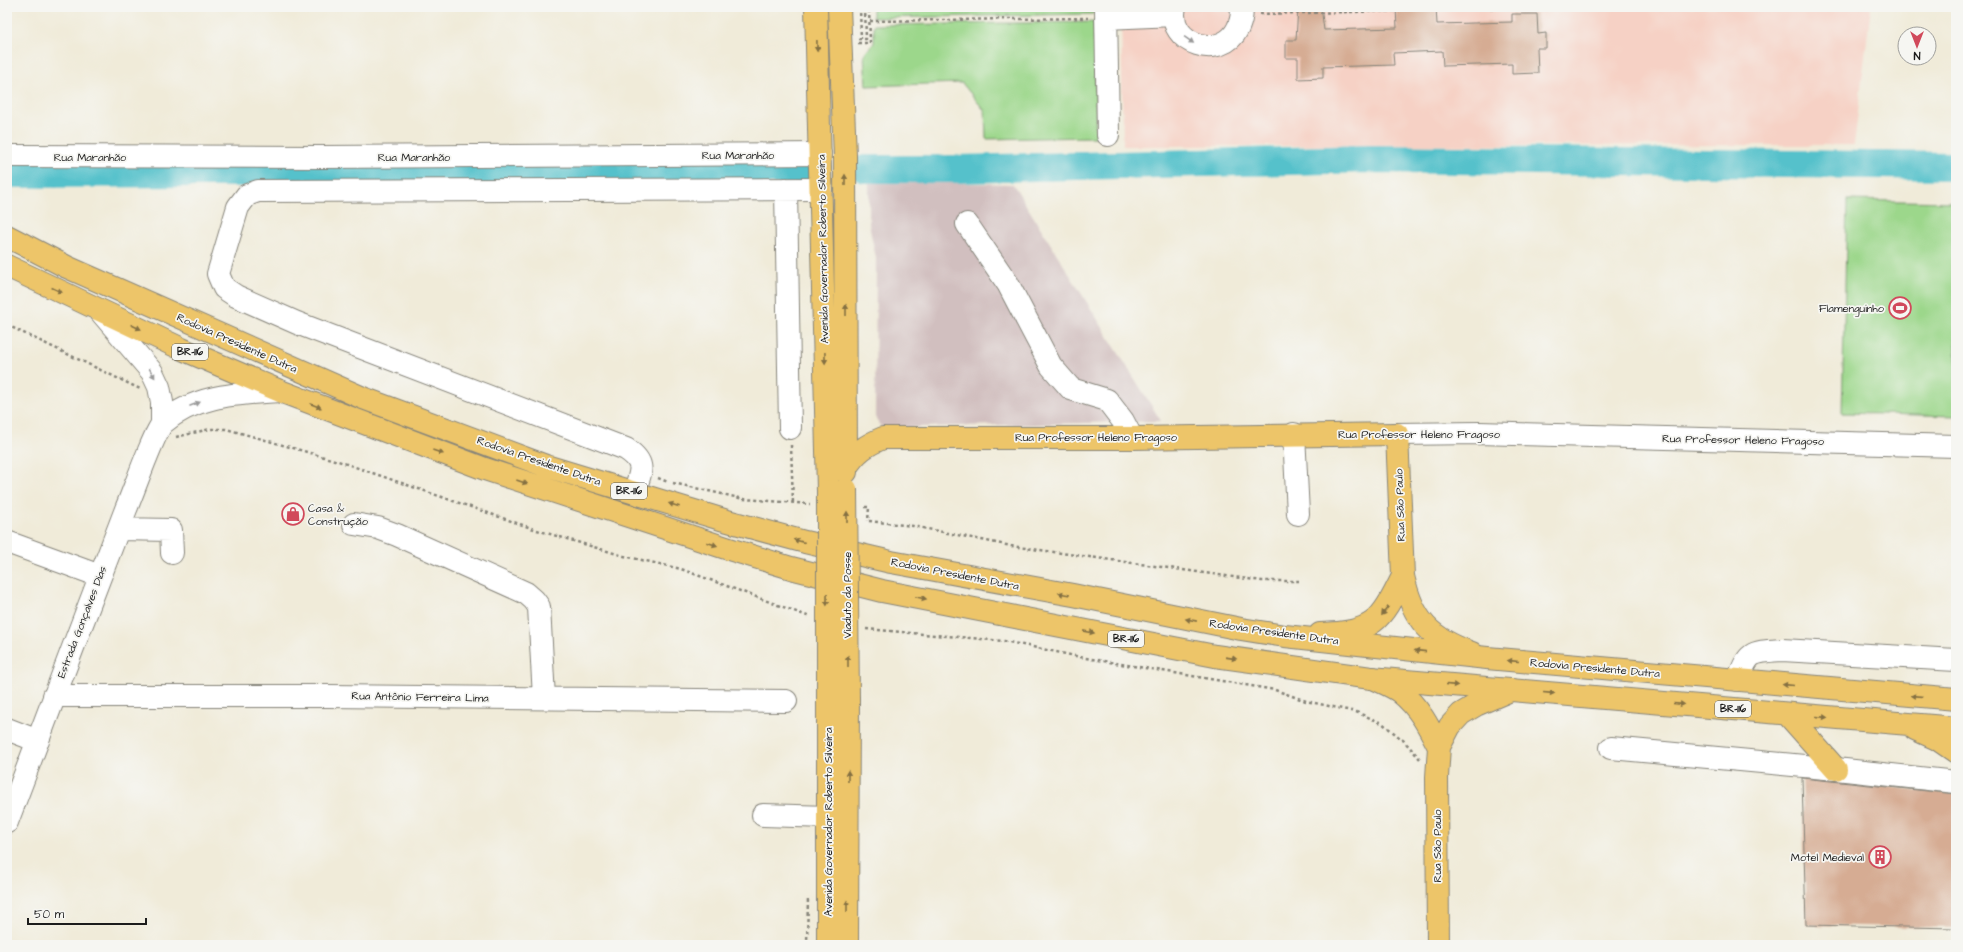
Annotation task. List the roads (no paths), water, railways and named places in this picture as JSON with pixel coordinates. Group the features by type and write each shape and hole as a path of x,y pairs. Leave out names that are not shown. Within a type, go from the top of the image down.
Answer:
{"main road":[{"name":"Avenida Governador Roberto Silveira","path":"816,7 821,189 837,490"},
{"name":"Avenida Governador Roberto Silveira","path":"837,490 846,468 847,419 845,156 839,7"},
{"name":"Rodovia Presidente Dutra","path":"7,236 67,267 363,398 546,466 782,536 891,562 1234,628 1285,636 1487,658 1956,699"},
{"name":"BR-116","path":"7,266 100,311 280,391 492,472 660,528 791,568 890,592 1207,655 1372,678 1956,728"},
{"name":"Rua Professor Heleno Fragoso","path":"847,419 869,433 883,438 1132,438 1294,434 1397,434"},
{"name":"Rua São Paulo","path":"1397,434 1403,576 1407,595 1414,612 1427,629 1451,646 1487,658"},
{"name":"Rua Professor Heleno Fragoso","path":"846,468 855,455 870,443 883,438"},
{"name":"Viaduto da Posse","path":"837,490 838,699"},
{"name":"Rua São Paulo","path":"1285,636 1346,633 1369,626 1388,607 1403,576"},
{"path":"1372,678 1399,691 1409,700 1424,717 1439,747"},
{"name":"Rua São Paulo","path":"1438,945 1437,777 1439,747 1450,726 1461,714 1476,705 1511,690"},
{"name":"Avenida Governador Roberto Silveira","path":"828,945 828,817 838,699"},
{"name":"Avenida Governador Roberto Silveira","path":"838,699 847,945"},
{"path":"1787,714 1836,769"},
{"path":"1903,724 1937,739 1956,752"}],"street":[{"path":"1108,135 1106,12 1174,11 1179,31 1186,40 1196,45 1208,47 1219,45 1229,40 1236,32 1241,21 1241,11"},
{"name":"Rua Maranhão","path":"7,156 322,157 820,154"},
{"path":"786,189 790,428"},
{"path":"634,492 641,472 641,462 636,456 626,449 297,323 236,296 224,288 218,274 238,207 247,195 253,192 821,189"},
{"path":"967,224 1008,284 1051,366 1071,389 1107,400 1123,421 1132,438"},
{"name":"Estrada Gonçalves Dias","path":"7,822 100,576 160,428 162,402 159,387 152,372 100,311"},
{"path":"160,428 186,407 209,398 280,391"},
{"name":"Rua Professor Heleno Fragoso","path":"1397,434 1479,433 1956,446"},
{"path":"1294,434 1298,514"},
{"path":"354,524 378,528 397,535 526,593 534,600 539,607 544,698"},
{"path":"119,529 171,530 172,553"},
{"path":"7,542 100,576"},
{"path":"1738,680 1745,662 1750,655 1757,651 1782,650 1956,660"},
{"name":"Rua Antônio Ferreira Lima","path":"54,696 544,698 786,701"},
{"path":"7,729 38,741"},
{"path":"1611,748 1956,782"},
{"path":"763,815 828,817"}],"waterway":[{"path":"865,169 954,169 1369,159 1956,166"},
{"path":"7,174 804,170"}],"place":[{"name":"Flamenguinho","path":"1900,308"},
{"name":"Casa & Construção","path":"293,514"},
{"name":"Motel Medieval","path":"1880,857"}]}
